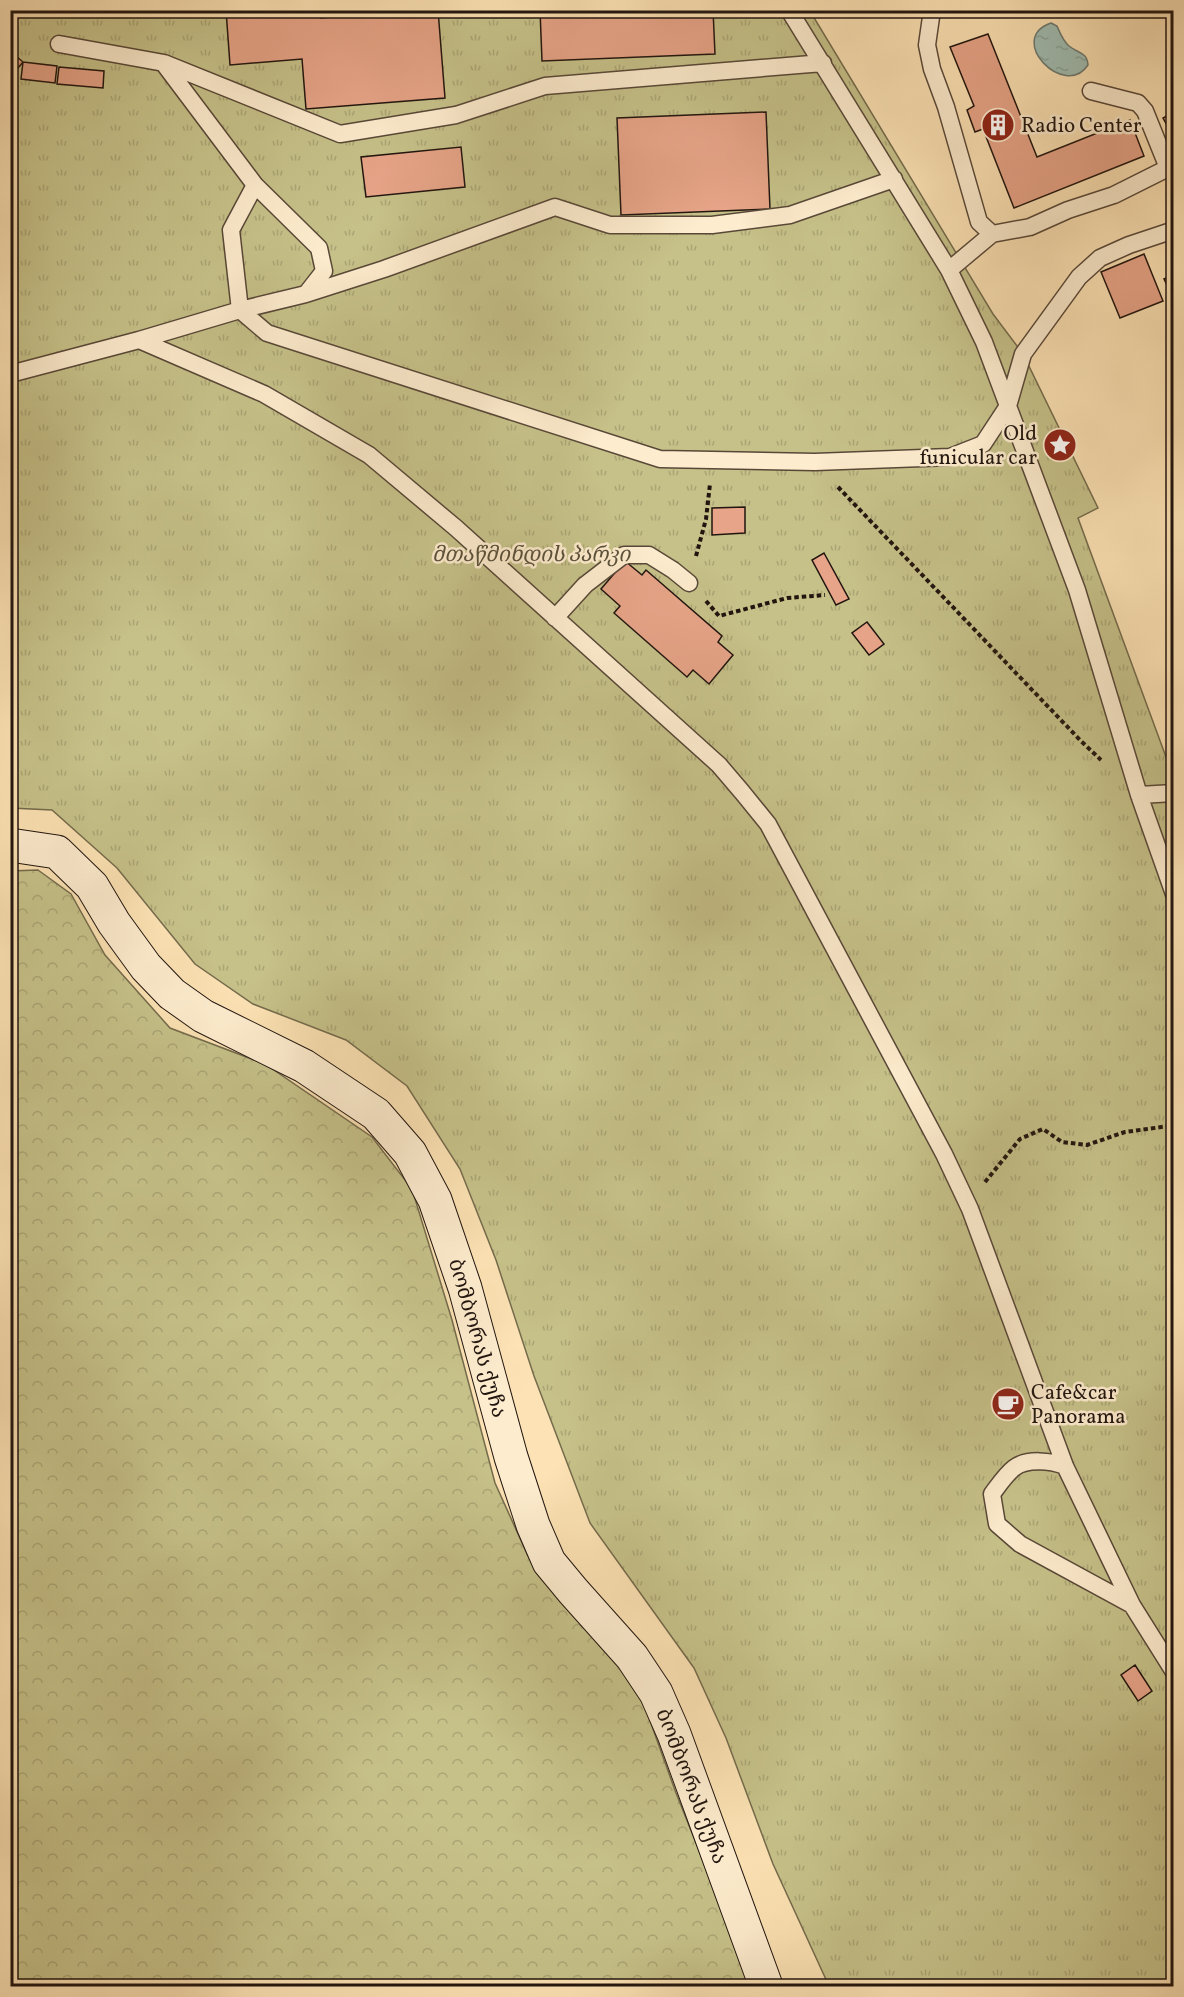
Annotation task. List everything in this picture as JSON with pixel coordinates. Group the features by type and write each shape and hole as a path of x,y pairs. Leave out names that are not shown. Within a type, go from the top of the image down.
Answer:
{"street":[{"name":"ბომბორას ქუჩა","path":"10,845 57,852 92,886 114,923 146,967 172,994 203,1016 304,1066 376,1114 410,1153 435,1200 465,1288 511,1457 533,1525 549,1562 632,1657 656,1693 674,1734 766,1986"}],"lane":[{"path":"789,10 949,270 984,342 1077,590 1139,795 1173,894"},
{"path":"933,10 927,45 932,69 946,107 979,222 992,234"},
{"path":"58,44 164,63 340,134 456,116 545,86 823,63"},
{"path":"164,63 255,185 319,248 324,271 306,294"},
{"path":"949,270 992,234 1029,227 1068,210 1114,195 1168,168 1145,111 1138,103 1091,91"},
{"path":"10,374 306,294 384,269 555,207 610,225 712,225 790,215 894,179"},
{"path":"255,185 231,230 240,310 267,333 660,459 815,462 950,457 983,444 1008,406 1023,354 1079,277 1100,258 1129,244 1173,230"},
{"path":"139,340 264,394 369,455 456,528 719,765 768,824 944,1154 970,1209 1065,1466 1132,1605 1173,1672"},
{"path":"555,618 585,585 624,555 649,555 689,583"},
{"path":"1139,795 1173,793"},
{"path":"1065,1466 1038,1461 1014,1467 992,1494 997,1524 1020,1544 1132,1605"}],"path":[{"path":"712,460 706,519 689,583 719,616 787,598 825,595"},
{"path":"815,462 1081,741 1139,795"},
{"path":"970,1209 986,1180 1020,1139 1043,1129 1062,1142 1087,1145 1125,1132 1169,1126 1173,1123"}],"green space":[{"name":"მთაწმინდის პარკი","path":"11,11 810,11 993,314 1023,354 1098,508 1078,518 1173,776 1173,1986 829,1986 773,1864 726,1738 694,1668 590,1523 534,1376 496,1260 460,1169 407,1086 346,1040 253,1004 195,964 117,868 52,810 11,808"},
{"path":"38,870 71,894 105,955 170,1028 265,1064 372,1137 412,1189 452,1320 495,1483 528,1556 595,1630 640,1693 676,1793 753,1986 11,1986 10,871"}],"water":[{"path":"1051,23 1057,26 1067,44 1086,58 1088,65 1078,74 1066,75 1054,71 1036,53 1034,41 1038,31"}],"building":[{"path":"226,10 320,10 321,18 409,10 438,10 445,98 306,109 302,59 230,65"},
{"path":"540,10 713,10 715,54 542,61"},
{"name":"Radio Center","path":"988,34 1037,157 1130,120 1144,156 1014,208 983,129 975,132 967,110 974,106 950,47"},
{"path":"10,51 23,62 12,75 10,74"},
{"path":"23,62 57,66 55,83 21,79"},
{"path":"59,67 104,71 103,88 57,84"},
{"path":"766,112 770,209 621,215 617,118"},
{"path":"1174,112 1174,135 1173,136 1163,118"},
{"path":"461,147 465,187 366,197 361,157"},
{"path":"1144,254 1163,301 1120,318 1101,272"},
{"path":"1174,275 1174,300 1164,279"},
{"path":"745,507 745,533 712,535 712,508"},
{"path":"824,553 849,599 836,605 812,560"},
{"path":"625,561 642,575 646,570 722,636 718,642 733,655 709,684 693,670 687,677 614,613 620,606 601,589"},
{"path":"867,622 884,644 869,655 852,633"},
{"path":"1135,1665 1152,1691 1138,1701 1121,1675"}],"place":[{"name":"Radio Center","path":"998,125"},
{"name":"Old funicular car","path":"1060,445"},
{"name":"Cafe&car Panorama","path":"1008,1404"}]}
